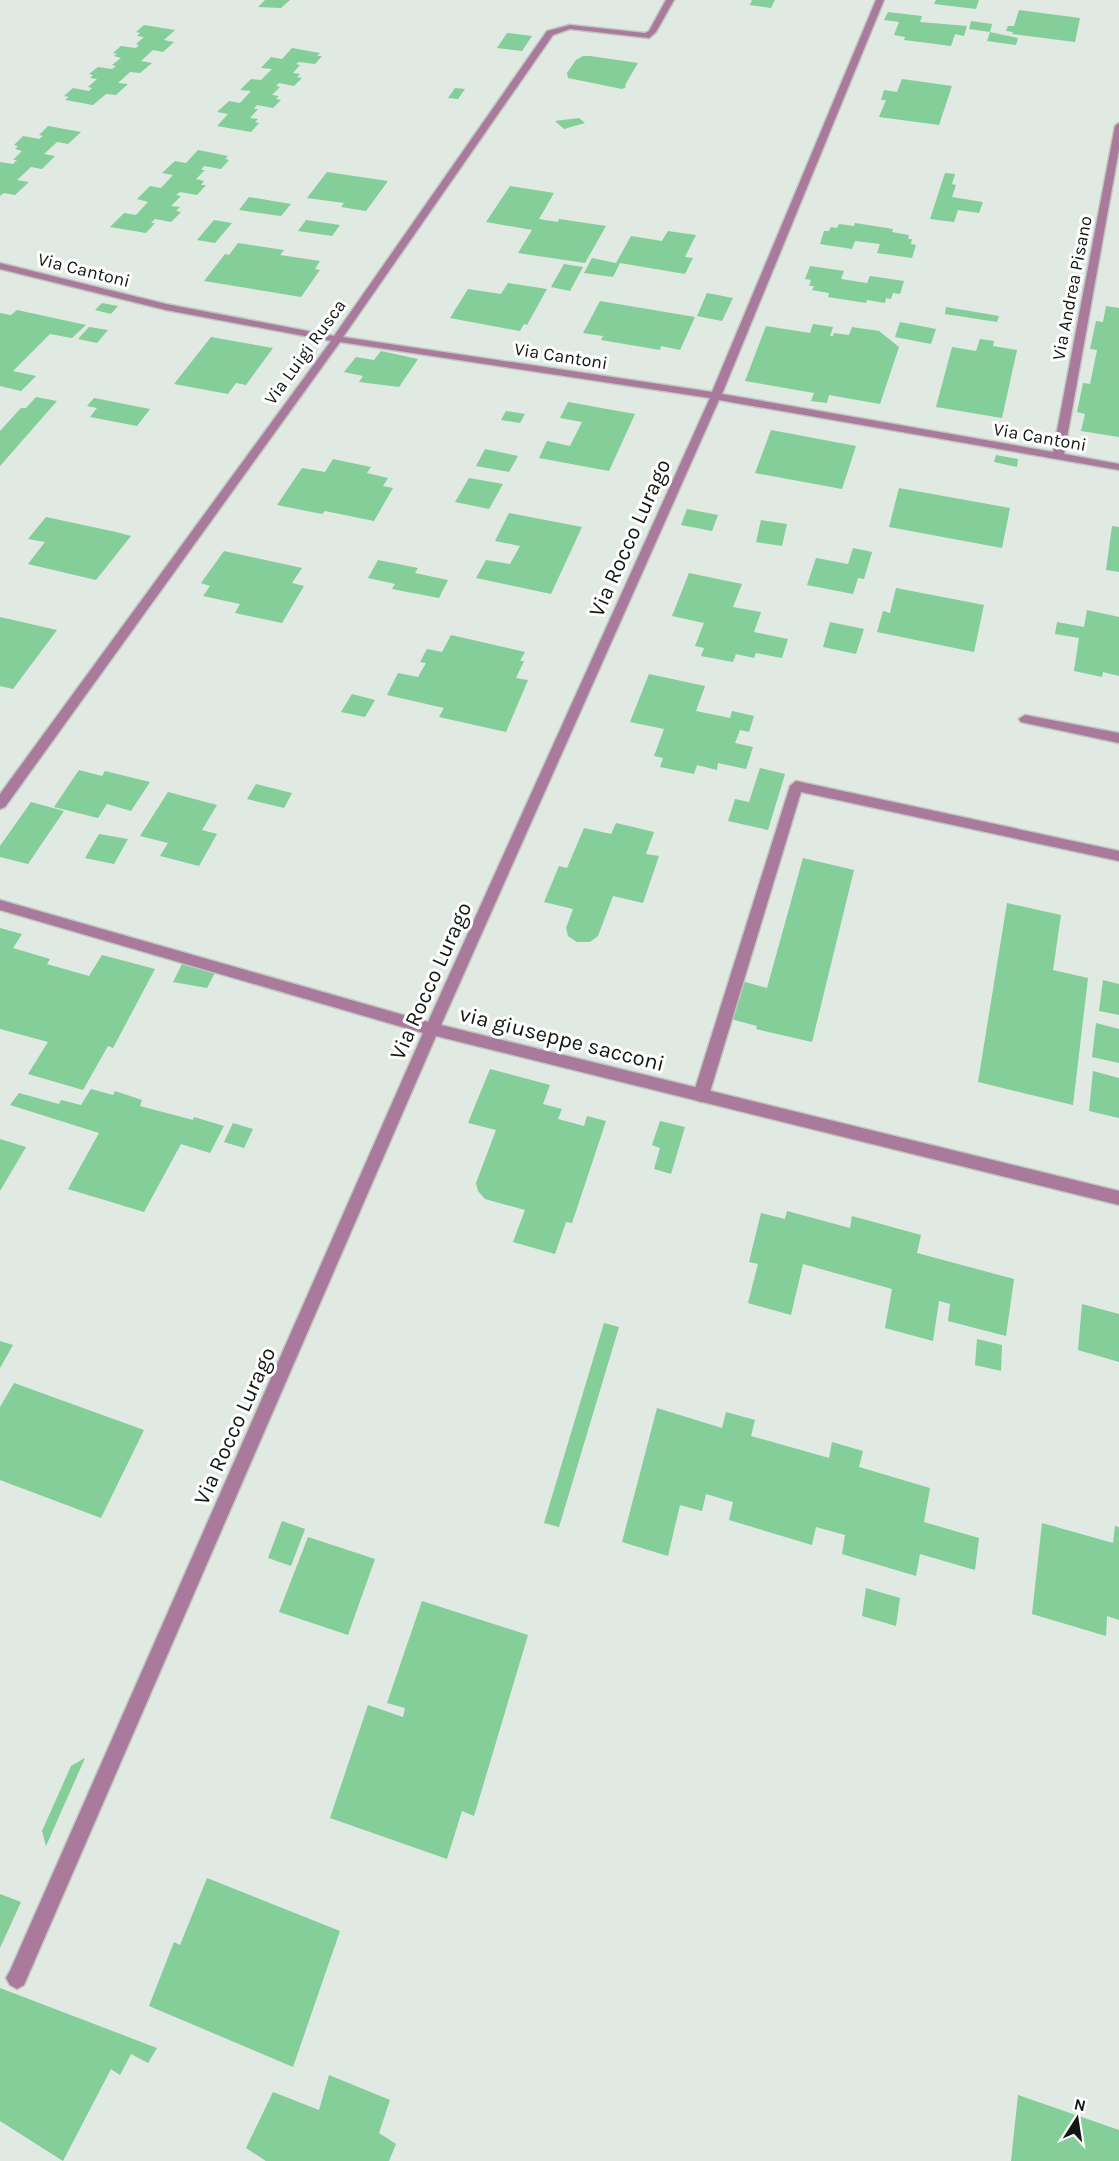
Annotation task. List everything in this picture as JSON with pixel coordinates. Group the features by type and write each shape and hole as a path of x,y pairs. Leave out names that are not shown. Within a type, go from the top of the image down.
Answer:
{"street":[{"name":"Via Luigi Rusca","path":"0,804 337,339 550,33 570,27 646,36 670,0"},
{"name":"Via Rocco Lurago","path":"17,1978 432,1029 716,396 880,0"},
{"name":"Via Andrea Pisano","path":"1058,456 1119,126"},
{"path":"1105,201 1119,203"},
{"name":"Via Cantoni","path":"0,266 166,307 337,339 716,396 1119,467"},
{"path":"1025,719 1119,738"},
{"path":"701,1095 796,786 1119,856"},
{"name":"via giuseppe sacconi","path":"0,905 432,1029 1119,1198"}],"building":[{"path":"265,0 290,0 281,8 258,7"},
{"path":"752,0 775,0 771,8 750,5"},
{"path":"936,0 979,0 976,9 934,4"},
{"path":"1019,10 1080,18 1075,42 1012,34 1013,32 1006,31 1008,26 1014,26"},
{"path":"888,12 922,16 920,22 967,26 964,36 955,34 951,46 904,40 905,37 894,35 899,22 884,20"},
{"path":"971,21 992,24 990,32 969,29"},
{"path":"144,25 175,30 164,40 174,42 163,52 153,50 141,61 152,63 140,73 130,72 118,83 128,84 116,95 106,94 93,105 65,100 69,97 64,96 73,88 89,91 92,88 88,87 97,79 90,78 93,75 89,74 98,67 112,69 116,66 112,65 121,58 114,56 117,54 113,53 121,46 136,48 139,45 136,44 144,37 137,36 140,33 136,32"},
{"path":"990,32 1018,38 1016,45 987,41"},
{"path":"507,33 532,36 522,51 497,48"},
{"path":"292,48 320,53 317,56 322,56 315,64 299,62 296,64 300,65 293,73 300,74 297,77 302,78 294,86 279,83 276,86 280,87 272,95 279,96 276,99 281,100 273,108 257,105 254,109 258,109 250,118 258,119 255,122 259,123 251,132 217,126 228,114 217,112 229,101 240,103 251,91 240,90 251,79 261,80 272,69 261,68 271,57 282,59"},
{"path":"583,56 638,63 626,87 622,89 568,78 567,73 576,60"},
{"path":"902,79 952,86 939,125 879,117 886,100 881,100 884,90 897,92"},
{"path":"455,88 465,89 458,99 448,98"},
{"path":"579,118 585,123 564,129 555,121"},
{"path":"48,126 81,132 68,144 57,142 44,154 55,156 42,169 31,167 17,180 29,182 15,195 4,193 0,196 0,162 13,164 17,160 13,160 22,151 15,149 18,146 14,145 23,136 39,139 43,136 39,135"},
{"path":"198,150 228,156 225,159 229,160 221,169 204,166 201,170 205,170 196,179 204,181 201,185 206,185 197,195 180,192 176,195 181,196 171,206 180,207 176,211 181,212 171,222 155,219 151,223 155,223 146,233 110,227 124,213 136,215 148,202 137,199 150,186 161,188 173,175 162,173 175,161 186,163"},
{"path":"327,172 388,181 366,211 341,207 344,203 307,198"},
{"path":"945,173 955,174 952,184 956,185 952,197 983,202 979,213 958,210 954,222 930,219"},
{"path":"510,186 554,193 539,219 558,222 559,219 606,226 585,263 518,253 532,230 486,222"},
{"path":"249,197 291,204 281,216 239,210"},
{"path":"214,220 232,223 215,243 197,240"},
{"path":"306,220 340,225 332,236 298,231"},
{"path":"855,223 893,229 892,232 909,235 908,239 912,239 911,244 916,245 912,258 877,253 880,244 855,241 852,249 820,244 824,231 829,231 831,227 837,228 839,224 854,226"},
{"path":"668,231 696,235 685,257 693,258 685,274 620,263 613,277 584,273 592,258 616,263 631,236 662,241"},
{"path":"238,243 284,250 280,255 320,261 315,269 320,270 301,297 204,281 225,254 229,255"},
{"path":"564,264 583,267 570,291 551,287"},
{"path":"810,266 844,271 841,279 867,283 870,276 904,281 900,294 893,293 891,299 886,298 885,303 867,300 866,303 828,297 829,293 812,290 814,286 809,286 811,280 805,279"},
{"path":"508,283 547,289 527,325 524,324 520,331 450,318 468,289 501,294"},
{"path":"707,293 733,298 722,321 697,316"},
{"path":"600,301 695,317 680,350 661,346 660,350 601,340 603,336 583,333"},
{"path":"102,303 118,306 111,314 95,310"},
{"path":"1106,306 1119,308 1119,437 1081,431 1085,414 1077,412 1083,383 1090,384 1097,350 1090,349 1096,321 1103,322"},
{"path":"946,307 999,316 997,322 945,314"},
{"path":"17,310 86,325 72,338 50,334 13,371 36,376 21,391 0,386 0,313 11,315"},
{"path":"900,322 936,329 931,344 895,337"},
{"path":"813,324 833,327 830,336 834,333 849,335 852,327 879,331 899,347 880,404 829,395 827,403 811,401 814,393 745,381 766,326 810,333"},
{"path":"89,327 108,330 97,343 78,339"},
{"path":"211,337 273,348 246,385 236,383 228,394 174,384"},
{"path":"980,339 994,341 993,346 1017,350 1002,418 936,407 952,347 976,351"},
{"path":"381,351 418,359 399,387 359,382 363,376 344,372 356,357 374,360"},
{"path":"36,397 57,401 0,466 0,431 21,408 26,408"},
{"path":"94,398 150,409 137,426 90,417 97,408 87,406"},
{"path":"568,402 635,414 609,471 539,458 547,441 570,446 582,422 560,418"},
{"path":"506,411 525,414 520,423 501,420"},
{"path":"771,430 856,446 842,489 755,473"},
{"path":"485,449 518,456 509,472 476,466"},
{"path":"996,455 1018,459 1017,467 994,462"},
{"path":"333,459 371,467 367,473 388,478 383,486 393,488 374,521 325,511 322,514 277,505 302,468 325,472"},
{"path":"469,478 503,484 489,509 455,502"},
{"path":"899,488 1010,508 1002,548 889,527"},
{"path":"687,509 718,515 712,531 681,525"},
{"path":"509,513 582,527 551,594 476,578 486,560 510,564 520,546 495,541"},
{"path":"46,517 131,536 96,580 28,564 45,542 28,539"},
{"path":"761,520 787,524 782,546 756,542"},
{"path":"1112,526 1119,527 1119,572 1106,570"},
{"path":"853,548 872,552 864,579 858,578 853,594 807,585 816,558 848,564"},
{"path":"224,551 302,568 292,583 304,586 282,623 235,613 240,604 203,596 210,586 201,583"},
{"path":"378,560 418,568 415,573 448,580 439,598 392,589 395,584 368,578"},
{"path":"689,573 742,584 733,607 761,612 754,632 788,639 782,658 756,653 754,658 736,654 733,662 701,656 704,648 695,646 704,623 672,616"},
{"path":"896,588 984,605 974,652 877,632 883,611 890,613"},
{"path":"1087,610 1119,617 1119,676 1103,672 1102,677 1074,671 1079,638 1055,634 1057,622 1084,627"},
{"path":"0,617 57,630 13,689 0,686"},
{"path":"830,622 864,629 856,654 823,647"},
{"path":"451,635 525,652 520,661 524,661 516,678 528,680 506,732 439,717 444,708 387,695 398,673 418,677 426,663 420,662 427,649 442,652"},
{"path":"649,674 705,686 696,711 730,718 732,711 754,716 749,732 740,730 735,743 753,747 746,769 718,763 717,770 697,765 694,774 660,767 663,758 654,756 664,729 630,722"},
{"path":"352,694 375,700 365,717 341,712"},
{"path":"760,768 785,774 768,830 728,821 735,799 749,802"},
{"path":"79,770 102,776 105,771 150,782 131,811 107,804 98,818 54,807"},
{"path":"256,784 292,793 284,808 247,799"},
{"path":"168,792 217,805 202,830 217,834 199,866 160,856 168,843 140,836"},
{"path":"31,802 64,811 28,864 0,857 0,846"},
{"path":"616,823 654,832 646,854 659,856 643,903 613,896 598,936 590,942 577,942 568,936 566,928 573,909 544,902 559,866 567,868 584,828 611,834"},
{"path":"99,834 128,839 114,864 85,858"},
{"path":"803,858 854,870 812,1042 756,1029 757,1026 727,1018 738,980 767,988"},
{"path":"1007,903 1061,915 1053,970 1088,978 1073,1105 978,1082"},
{"path":"0,928 22,934 13,948 50,959 47,964 89,976 102,955 155,969 113,1048 108,1046 83,1090 28,1074 48,1042 0,1029"},
{"path":"183,962 216,971 207,988 173,982"},
{"path":"1103,980 1119,984 1119,1015 1099,1011"},
{"path":"1096,1023 1119,1029 1119,1063 1092,1057"},
{"path":"490,1069 550,1085 543,1104 562,1109 558,1119 584,1126 587,1116 606,1121 572,1223 566,1222 555,1254 513,1242 525,1210 485,1199 478,1191 476,1183 496,1130 468,1123"},
{"path":"1093,1071 1119,1078 1119,1118 1089,1111"},
{"path":"91,1089 113,1095 115,1091 142,1100 140,1106 193,1120 194,1117 224,1126 210,1153 181,1144 144,1212 68,1189 99,1133 10,1105 19,1093 59,1104 61,1100 81,1105"},
{"path":"660,1121 685,1127 671,1174 654,1169 660,1148 652,1145"},
{"path":"233,1123 253,1129 244,1148 224,1142"},
{"path":"0,1139 26,1147 0,1191"},
{"path":"787,1211 850,1228 852,1216 921,1235 917,1253 1014,1279 1006,1336 948,1321 950,1304 939,1301 933,1341 885,1328 892,1289 803,1264 791,1315 748,1303 758,1264 749,1262 761,1213 785,1219"},
{"path":"1082,1304 1119,1314 1119,1362 1078,1350"},
{"path":"604,1323 619,1327 559,1527 544,1523"},
{"path":"977,1339 1002,1345 1001,1371 975,1365"},
{"path":"0,1341 13,1345 0,1368"},
{"path":"14,1383 144,1430 101,1518 0,1480 0,1407"},
{"path":"657,1408 722,1428 726,1412 755,1420 751,1436 829,1458 832,1442 863,1451 859,1467 930,1488 924,1522 979,1538 975,1570 920,1554 916,1576 842,1554 845,1535 816,1527 812,1545 729,1520 733,1502 706,1494 702,1511 680,1505 668,1556 622,1542"},
{"path":"282,1521 305,1529 291,1566 268,1558"},
{"path":"1042,1523 1113,1543 1115,1526 1119,1527 1119,1620 1107,1616 1106,1636 1032,1614"},
{"path":"308,1537 375,1559 348,1635 279,1612"},
{"path":"866,1588 900,1598 896,1626 862,1616"},
{"path":"422,1601 528,1635 474,1816 462,1811 447,1859 330,1818 368,1705 403,1717 405,1708 387,1703"},
{"path":"85,1758 46,1846 42,1831 71,1766"},
{"path":"207,1878 340,1931 293,2067 149,2006 174,1942 180,1945"},
{"path":"0,1894 21,1902 0,1948"},
{"path":"0,1988 157,2048 148,2063 131,2054 120,2075 111,2069 63,2161 0,2121"},
{"path":"329,2075 390,2100 379,2133 396,2144 389,2161 266,2161 246,2148 273,2092 319,2110"},
{"path":"1018,2095 1119,2130 1119,2161 1011,2161"}]}
